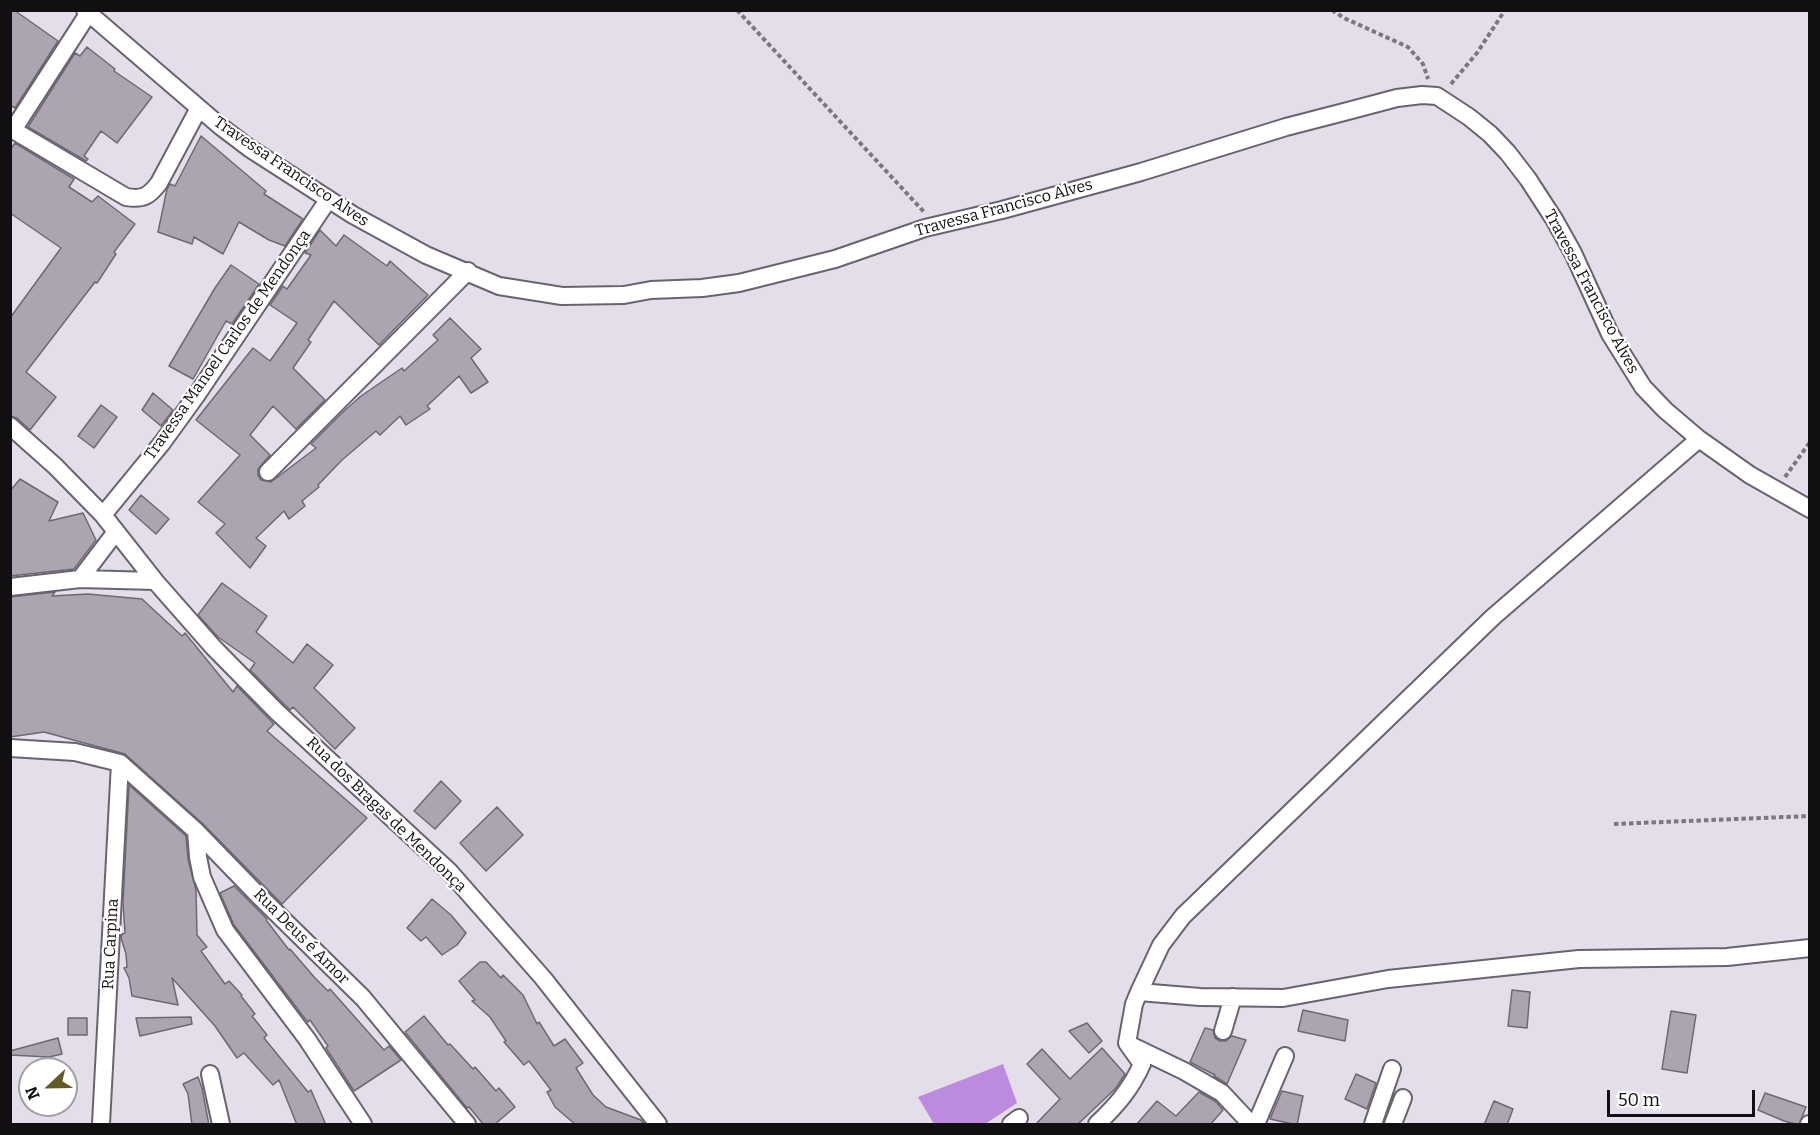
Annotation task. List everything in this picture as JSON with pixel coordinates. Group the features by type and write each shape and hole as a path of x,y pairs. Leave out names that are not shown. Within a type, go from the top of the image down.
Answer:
{"street":[{"name":"Travessa Francisco Alves","path":"87,12 249,148 328,200 426,255 499,286 562,296 624,296 651,290 740,283 835,259 937,225 1002,210 1141,172 1344,111 1397,98 1429,96 1460,110 1490,134 1528,179 1573,253 1610,334 1642,387 1699,439 1750,475 1809,509"},
{"path":"87,12 12,129 126,197 143,199 151,194 159,183 199,108"},
{"name":"Travessa Manoel Carlos de Mendonça","path":"103,515 196,396 328,200"},
{"path":"268,472 468,271"},
{"name":"Rua dos Bragas de Mendonça","path":"10,426 55,466 103,515 155,581 213,647 277,712 449,871 543,978 658,1125"},
{"path":"1097,1125 1120,1101 1134,1081 1142,1064 1127,1043 1134,1004 1161,945 1183,916 1492,617 1699,439"},
{"path":"80,579 115,532"},
{"path":"10,587 80,579 155,581"},
{"path":"10,748 75,752 120,763"},
{"name":"Rua Deus é Amor","path":"120,763 196,831 363,998 467,1125"},
{"name":"Rua Carpina","path":"102,1125 120,763"},
{"path":"196,831 202,877 225,930 307,1039 363,1125"},
{"path":"1139,992 1283,998 1388,979 1579,959 1727,957 1809,948"},
{"path":"1223,1032 1233,997"},
{"path":"1127,1043 1184,1071 1222,1094 1251,1125"},
{"path":"1256,1125 1285,1056"},
{"path":"1372,1125 1392,1069"},
{"path":"210,1074 221,1125"},
{"path":"1393,1125 1403,1098"}],"path":[{"path":"737,10 937,225"},
{"path":"1332,10 1344,18 1407,47 1424,64 1429,96"},
{"path":"1429,96 1460,76 1505,10"},
{"path":"1776,490 1809,442"},
{"path":"1614,824 1809,816"}],"shaded area":[{"path":"1003,1064 1017,1103 985,1124 934,1124 918,1097"}],"building":[{"path":"10,10 14,10 58,41 15,108 10,105"},
{"path":"87,47 115,69 114,71 152,97 117,143 101,131 84,156 88,159 86,161 28,127 75,53 80,56"},
{"path":"201,136 266,191 264,194 303,219 285,246 269,240 239,222 223,254 194,237 192,244 158,232 167,189 170,184 175,186"},
{"path":"15,143 74,179 69,187 92,202 98,196 135,224 114,252 116,254 97,283 95,282 26,372 56,397 30,430 17,418 10,416 10,318 61,248 10,213 10,150"},
{"path":"320,230 336,246 344,235 387,266 390,261 428,295 379,345 334,301 308,340 311,342 293,368 325,400 296,429 273,406 250,435 270,455 258,469 261,480 271,482 316,448 311,444 361,396 402,368 404,371 438,340 433,335 450,318 481,349 471,358 488,382 471,393 459,376 427,406 430,409 406,425 400,416 380,435 376,431 342,460 318,485 319,487 302,501 305,506 289,519 284,511 256,538 266,546 250,568 216,533 225,524 198,502 240,455 196,420 253,348 270,361 297,323 270,305 283,286 287,289 311,255 305,253"},
{"path":"231,265 259,284 232,324 226,321 193,379 169,366"},
{"path":"153,393 173,410 161,426 142,410"},
{"path":"101,405 117,417 94,448 78,436"},
{"path":"20,479 58,502 49,521 83,513 96,540 74,569 10,576 10,491"},
{"path":"141,495 169,519 156,534 129,510"},
{"path":"222,583 267,616 256,632 293,663 307,644 333,665 314,688 355,728 335,749 293,707 290,710 250,670 255,663 218,637 198,615"},
{"path":"55,592 52,596 88,594 142,599 182,636 185,633 233,692 237,686 274,724 267,731 367,818 282,904 203,824 125,754 44,732 10,737 10,597"},
{"path":"441,781 461,801 435,829 414,811"},
{"path":"129,785 186,836 188,859 196,890 197,935 207,947 201,951 225,984 229,981 242,995 255,1014 252,1016 267,1035 264,1038 308,1092 311,1090 326,1125 297,1125 279,1080 273,1085 244,1053 237,1058 215,1026 172,978 178,1005 132,996 129,978 124,968 127,967 126,954 121,938 125,933 123,903"},
{"path":"497,807 523,835 486,871 460,843"},
{"path":"234,886 267,919 289,950 328,991 330,989 384,1050 389,1046 401,1060 354,1091 310,1020 308,1022 303,1016 234,925 220,893"},
{"path":"432,899 451,915 466,933 457,945 442,955 426,937 421,941 407,928"},
{"path":"480,962 486,962 501,978 503,975 523,995 537,1024 539,1022 554,1046 565,1039 583,1063 576,1068 593,1095 606,1107 641,1120 645,1125 576,1125 555,1107 547,1092 551,1090 529,1061 524,1065 504,1042 506,1041 490,1017 472,1001 475,1000 459,981"},
{"path":"1512,990 1530,992 1527,1028 1508,1026"},
{"path":"1303,1010 1348,1020 1345,1041 1298,1031"},
{"path":"1671,1011 1696,1015 1687,1073 1662,1069"},
{"path":"424,1016 448,1045 450,1044 473,1069 475,1067 496,1091 499,1088 515,1107 494,1125 484,1125 469,1107 467,1108 405,1032"},
{"path":"191,1017 192,1024 140,1036 136,1018"},
{"path":"68,1018 87,1018 87,1035 68,1035"},
{"path":"1087,1023 1102,1041 1089,1053 1069,1031"},
{"path":"1205,1028 1213,1030 1215,1038 1220,1041 1226,1041 1232,1036 1246,1040 1227,1084 1190,1062"},
{"path":"58,1038 62,1054 49,1057 10,1055 10,1051"},
{"path":"1102,1048 1125,1074 1116,1088 1077,1125 1035,1125 1060,1099 1027,1064 1042,1049 1070,1079"},
{"path":"1356,1074 1376,1083 1367,1109 1345,1099"},
{"path":"198,1077 209,1125 192,1125 188,1094 183,1084"},
{"path":"1282,1091 1303,1096 1297,1125 1270,1119"},
{"path":"1199,1092 1215,1101 1223,1110 1210,1125 1136,1125 1157,1101 1176,1116"},
{"path":"1765,1093 1806,1107 1799,1125 1758,1110"},
{"path":"1494,1101 1513,1109 1507,1125 1484,1125"}]}
